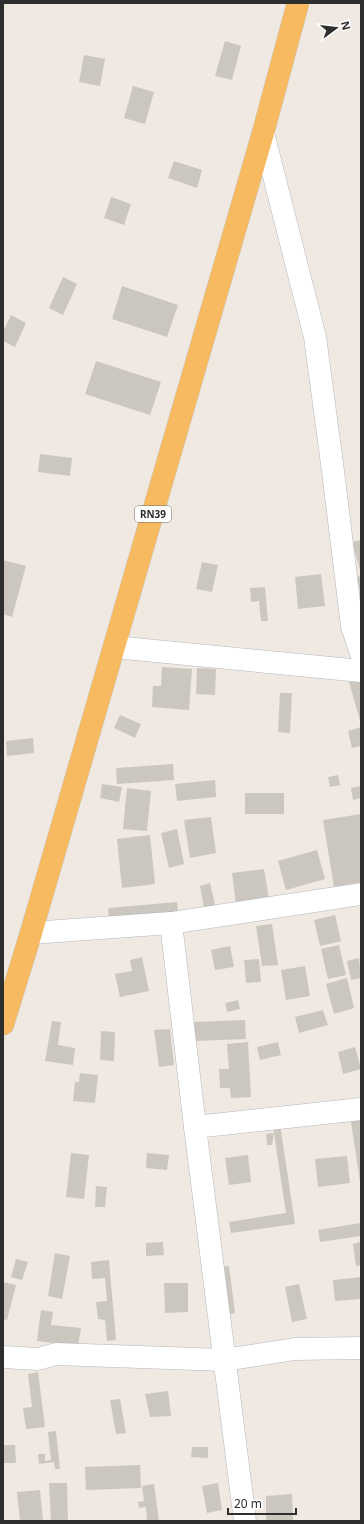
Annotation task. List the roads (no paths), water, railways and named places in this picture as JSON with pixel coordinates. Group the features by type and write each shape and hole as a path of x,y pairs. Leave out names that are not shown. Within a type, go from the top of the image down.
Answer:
{"highway":[{"name":"RN39","path":"3,1024 6,1002 31,932 263,133 298,3"}],"street":[{"path":"263,133 315,337 352,626 361,653"},
{"path":"114,647 361,671"},
{"path":"31,932 171,923 361,894"},
{"path":"171,923 195,1127 245,1521"},
{"path":"195,1127 361,1109"},
{"path":"3,1357 38,1359 56,1354 224,1360 295,1349 361,1348"}]}
